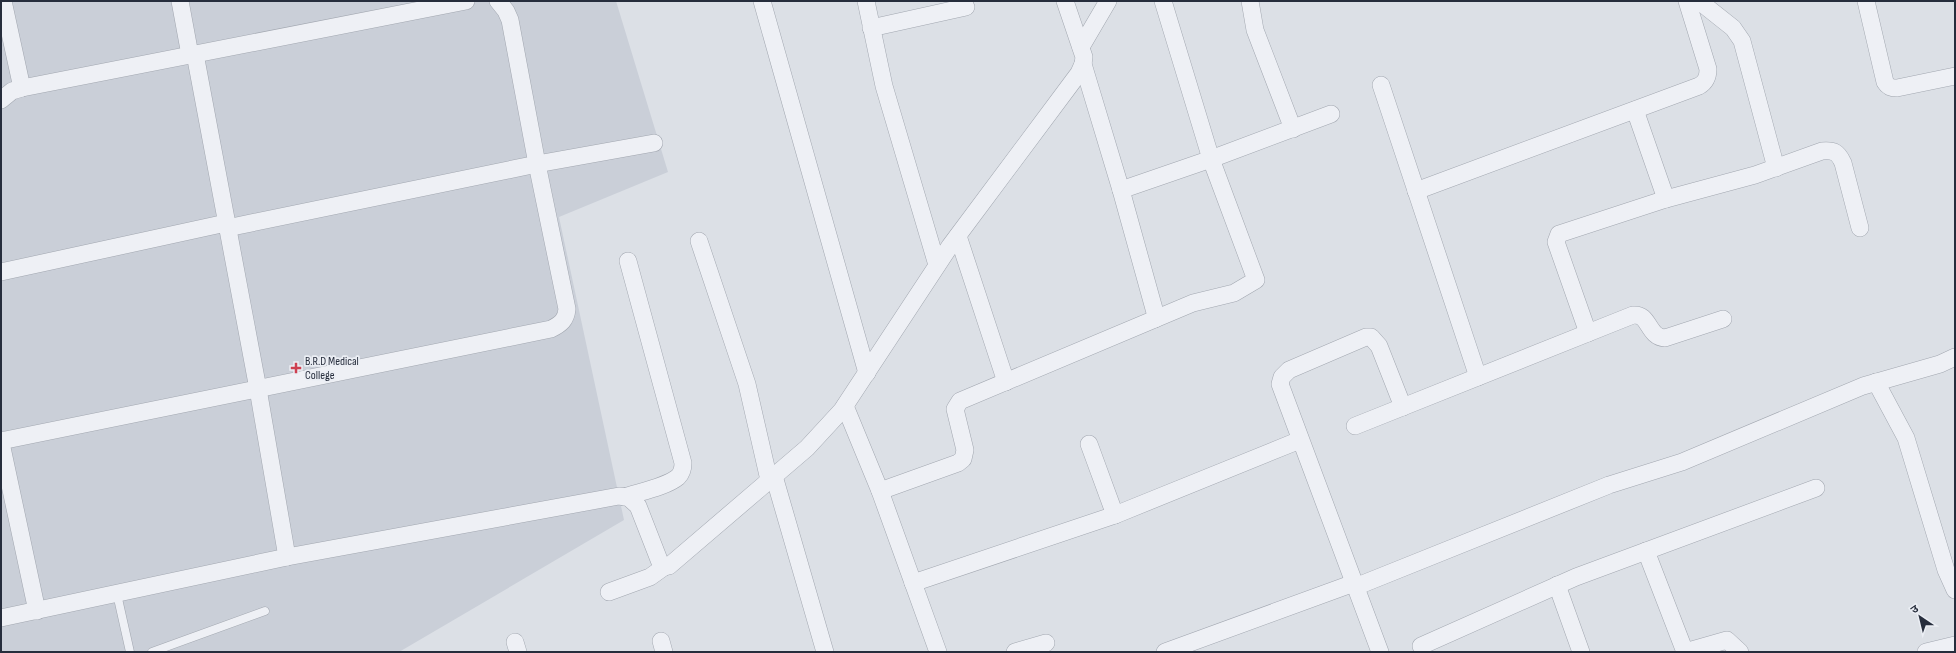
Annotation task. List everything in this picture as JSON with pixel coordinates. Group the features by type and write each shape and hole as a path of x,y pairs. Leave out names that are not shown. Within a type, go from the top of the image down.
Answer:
{"street":[{"path":"3,1 9,92 447,3 466,1"},
{"path":"180,1 227,226 258,389 287,557"},
{"path":"37,611 1,442 551,329 559,325 566,317 568,309 537,164 510,20 506,11 498,1"},
{"path":"762,1 866,373"},
{"path":"866,1 882,79 937,265"},
{"path":"609,592 650,577 664,567 673,563 807,448 844,406 937,265 1074,79 1083,64 1084,57 1065,1"},
{"path":"1081,47 1108,1"},
{"path":"880,491 963,459 965,450 956,413 957,404 960,401 1192,303 1234,293 1256,280 1212,159 1162,1"},
{"path":"1250,1 1255,30 1293,129"},
{"path":"1416,191 1705,83 1708,76 1708,69 1687,1"},
{"path":"1699,1 1733,28 1742,41 1776,168"},
{"path":"1866,1 1887,86 1897,88 1955,76"},
{"path":"872,28 966,7"},
{"path":"1083,64 1121,190 1156,316 1155,319"},
{"path":"1381,85 1478,377"},
{"path":"1635,110 1666,199"},
{"path":"1121,190 1212,159 1331,114"},
{"path":"1,272 537,164 654,143"},
{"path":"1588,333 1556,242 1556,237 1559,234 1666,199 1745,178 1822,151 1832,150 1838,154 1843,163 1860,228"},
{"path":"958,236 1006,382"},
{"path":"699,241 747,384 771,478 825,652"},
{"path":"624,497 670,482 678,477 683,470 683,463 628,261"},
{"path":"1355,426 1633,315 1639,314 1643,317 1658,338 1665,338 1723,319"},
{"path":"1380,652 1280,384 1282,377 1289,370 1366,337 1371,337 1379,346 1402,407"},
{"path":"1165,652 1354,585 1609,485 1682,462 1876,382 1940,364 1955,357"},
{"path":"1876,382 1906,438 1946,570 1955,590"},
{"path":"844,406 880,491 938,652"},
{"path":"913,583 1115,515 1300,440"},
{"path":"1089,444 1115,515"},
{"path":"1421,646 1557,585 1816,488"},
{"path":"1,618 287,557 619,496 633,501 638,506 661,565 664,567"},
{"path":"1646,551 1685,652 1727,640 1740,652"},
{"path":"1557,585 1581,652"},
{"path":"1015,652 1046,643"},
{"path":"1926,652 1955,645"}],"lane":[{"path":"117,594 130,652"},
{"path":"152,652 265,611"}],"shaded area":[{"name":"B.R.D Medical College","path":"1,1 616,1 668,172 559,217 624,520 399,652 1,652"}],"place":[{"name":"B.R.D Medical College","path":"296,368"}]}
